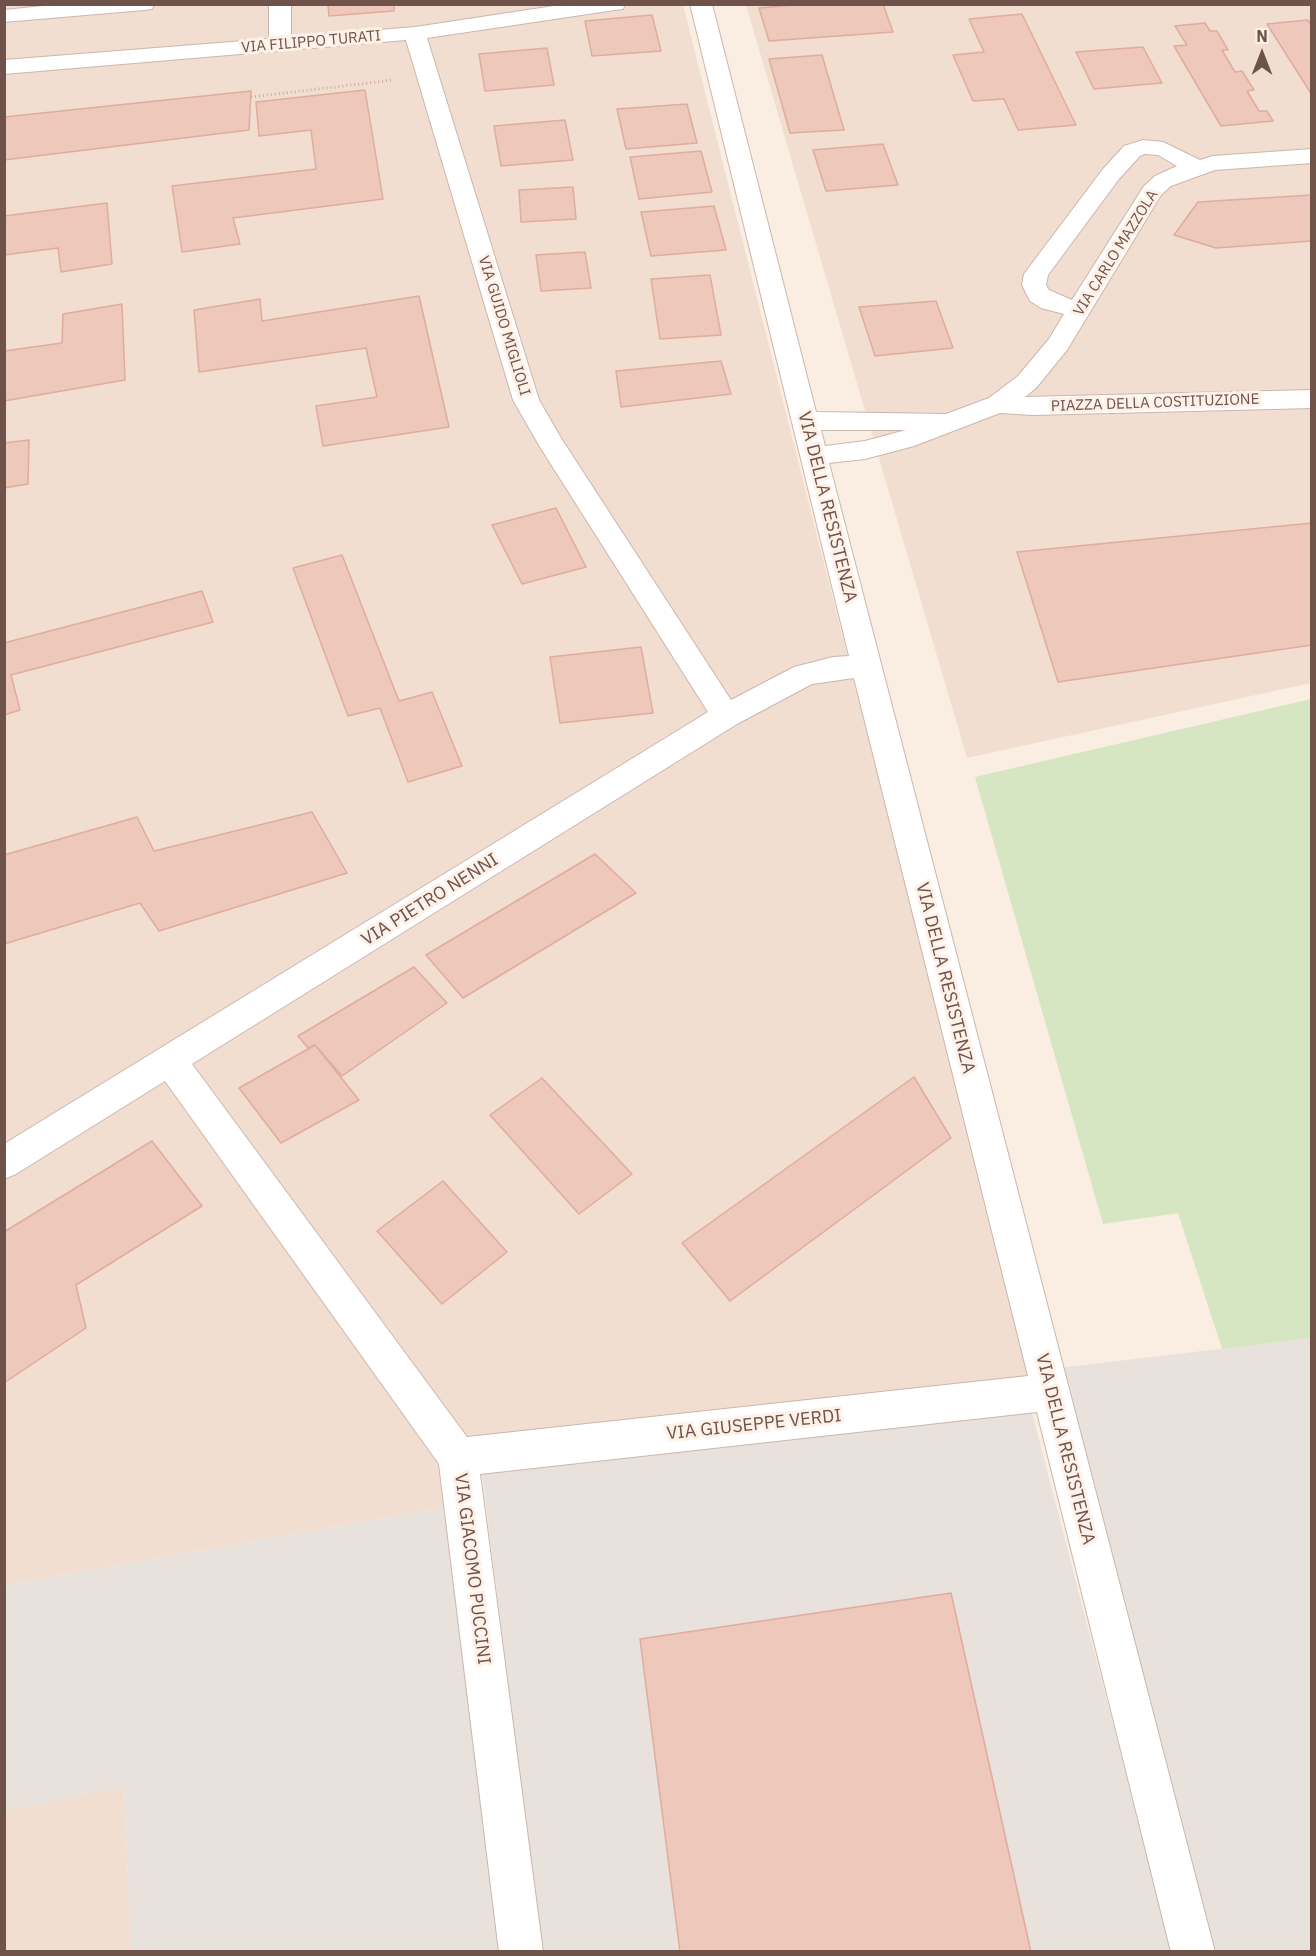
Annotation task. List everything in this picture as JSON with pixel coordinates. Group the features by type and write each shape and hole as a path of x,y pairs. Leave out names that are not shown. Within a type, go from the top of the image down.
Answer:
{"street":[{"path":"5,4 4,14 144,4"},
{"path":"280,4 280,44"},
{"name":"VIA FILIPPO TURATI","path":"4,67 415,33 509,12 615,4"},
{"name":"VIA DELLA RESISTENZA","path":"701,4 866,666 1193,1952"},
{"name":"VIA GUIDO MIGLIOLI","path":"415,33 526,400 549,441 726,716"},
{"path":"1079,310 1050,302 1040,295 1034,285 1036,274 1129,155 1156,147 1196,167"},
{"path":"1129,155 1163,181"},
{"name":"VIA CARLO MAZZOLA","path":"814,456 896,442 957,422 998,404 1027,382 1059,345 1152,192 1163,181 1196,167 1213,163 1311,156"},
{"name":"PIAZZA DELLA COSTITUZIONE","path":"998,404 1033,406 1311,399"},
{"name":"VIA CARLO MAZZOLA","path":"805,421 905,419 957,422"},
{"name":"VIA PIETRO NENNI","path":"4,1163 171,1062 726,716 804,675 833,668 866,666"},
{"name":"VIA GIACOMO PUCCINI","path":"171,1062 458,1457 521,1952"},
{"name":"VIA GIUSEPPE VERDI","path":"458,1457 1051,1392"}],"path":[{"path":"251,97 428,75"}],"shaded area":[{"path":"5,5 683,5 1031,1383 436,1451 444,1507 5,1585"},
{"path":"746,5 1311,5 1311,683 967,758"},
{"path":"1311,1338 1311,1951 1211,1951 1060,1368"},
{"path":"1032,1413 1172,1951 542,1951 482,1474"},
{"path":"444,1507 502,1951 131,1951 124,1786 5,1811 5,1585"},
{"path":"124,1786 131,1951 5,1951 4,1811"}],"green space":[{"path":"1311,699 1311,1338 1222,1349 1178,1213 1103,1224 975,777"}],"building":[{"path":"328,4 394,4 394,11 329,16"},
{"path":"804,4 883,4 893,32 769,41 759,8"},
{"path":"1022,14 1076,125 1018,130 1004,99 973,101 953,55 984,52 969,19"},
{"path":"652,15 661,51 592,56 585,21"},
{"path":"1308,20 1312,26 1312,95 1267,24"},
{"path":"1205,23 1210,31 1217,31 1228,50 1222,50 1235,72 1242,71 1254,90 1247,91 1259,111 1267,111 1273,121 1221,126 1174,46 1187,45 1175,26"},
{"path":"1143,47 1162,83 1094,89 1076,52"},
{"path":"547,48 554,85 485,91 479,54"},
{"path":"822,55 844,130 790,133 769,59"},
{"path":"365,90 383,199 233,218 240,244 182,252 172,186 316,169 311,130 259,136 256,102"},
{"path":"251,91 249,130 4,160 4,117"},
{"path":"687,104 697,143 626,149 617,109"},
{"path":"565,120 573,160 501,166 494,126"},
{"path":"883,144 898,185 826,191 813,150"},
{"path":"701,151 712,192 639,199 630,157"},
{"path":"573,187 576,219 521,222 519,190"},
{"path":"1312,195 1312,241 1216,248 1174,235 1198,202"},
{"path":"107,203 112,264 61,272 58,248 4,255 4,216"},
{"path":"714,206 726,250 651,256 641,212"},
{"path":"585,252 591,288 541,291 536,255"},
{"path":"710,275 721,335 660,339 651,279"},
{"path":"419,296 449,427 323,446 316,406 377,397 366,348 199,372 194,310 260,299 262,321"},
{"path":"936,301 953,348 875,356 859,307"},
{"path":"122,304 125,380 4,401 4,351 62,343 63,314"},
{"path":"721,361 731,394 621,407 616,371"},
{"path":"29,440 28,484 4,488 4,443"},
{"path":"556,508 586,567 522,584 492,525"},
{"path":"1312,523 1312,645 1058,682 1017,552"},
{"path":"342,555 399,701 432,692 462,766 408,782 380,708 348,716 293,568"},
{"path":"202,591 213,622 11,675 20,710 4,715 4,643"},
{"path":"641,647 653,713 560,723 550,657"},
{"path":"312,812 347,873 159,931 140,903 4,944 4,855 137,817 154,851"},
{"path":"595,854 636,893 463,998 426,955"},
{"path":"414,967 447,1003 342,1076 315,1045 308,1048 298,1036"},
{"path":"315,1045 359,1100 281,1143 239,1088"},
{"path":"914,1077 951,1138 730,1301 682,1243"},
{"path":"542,1078 632,1174 579,1214 490,1115"},
{"path":"152,1141 202,1206 76,1285 86,1328 4,1383 4,1232"},
{"path":"443,1181 507,1252 442,1304 377,1231"},
{"path":"951,1593 1031,1952 680,1952 640,1639"}]}
